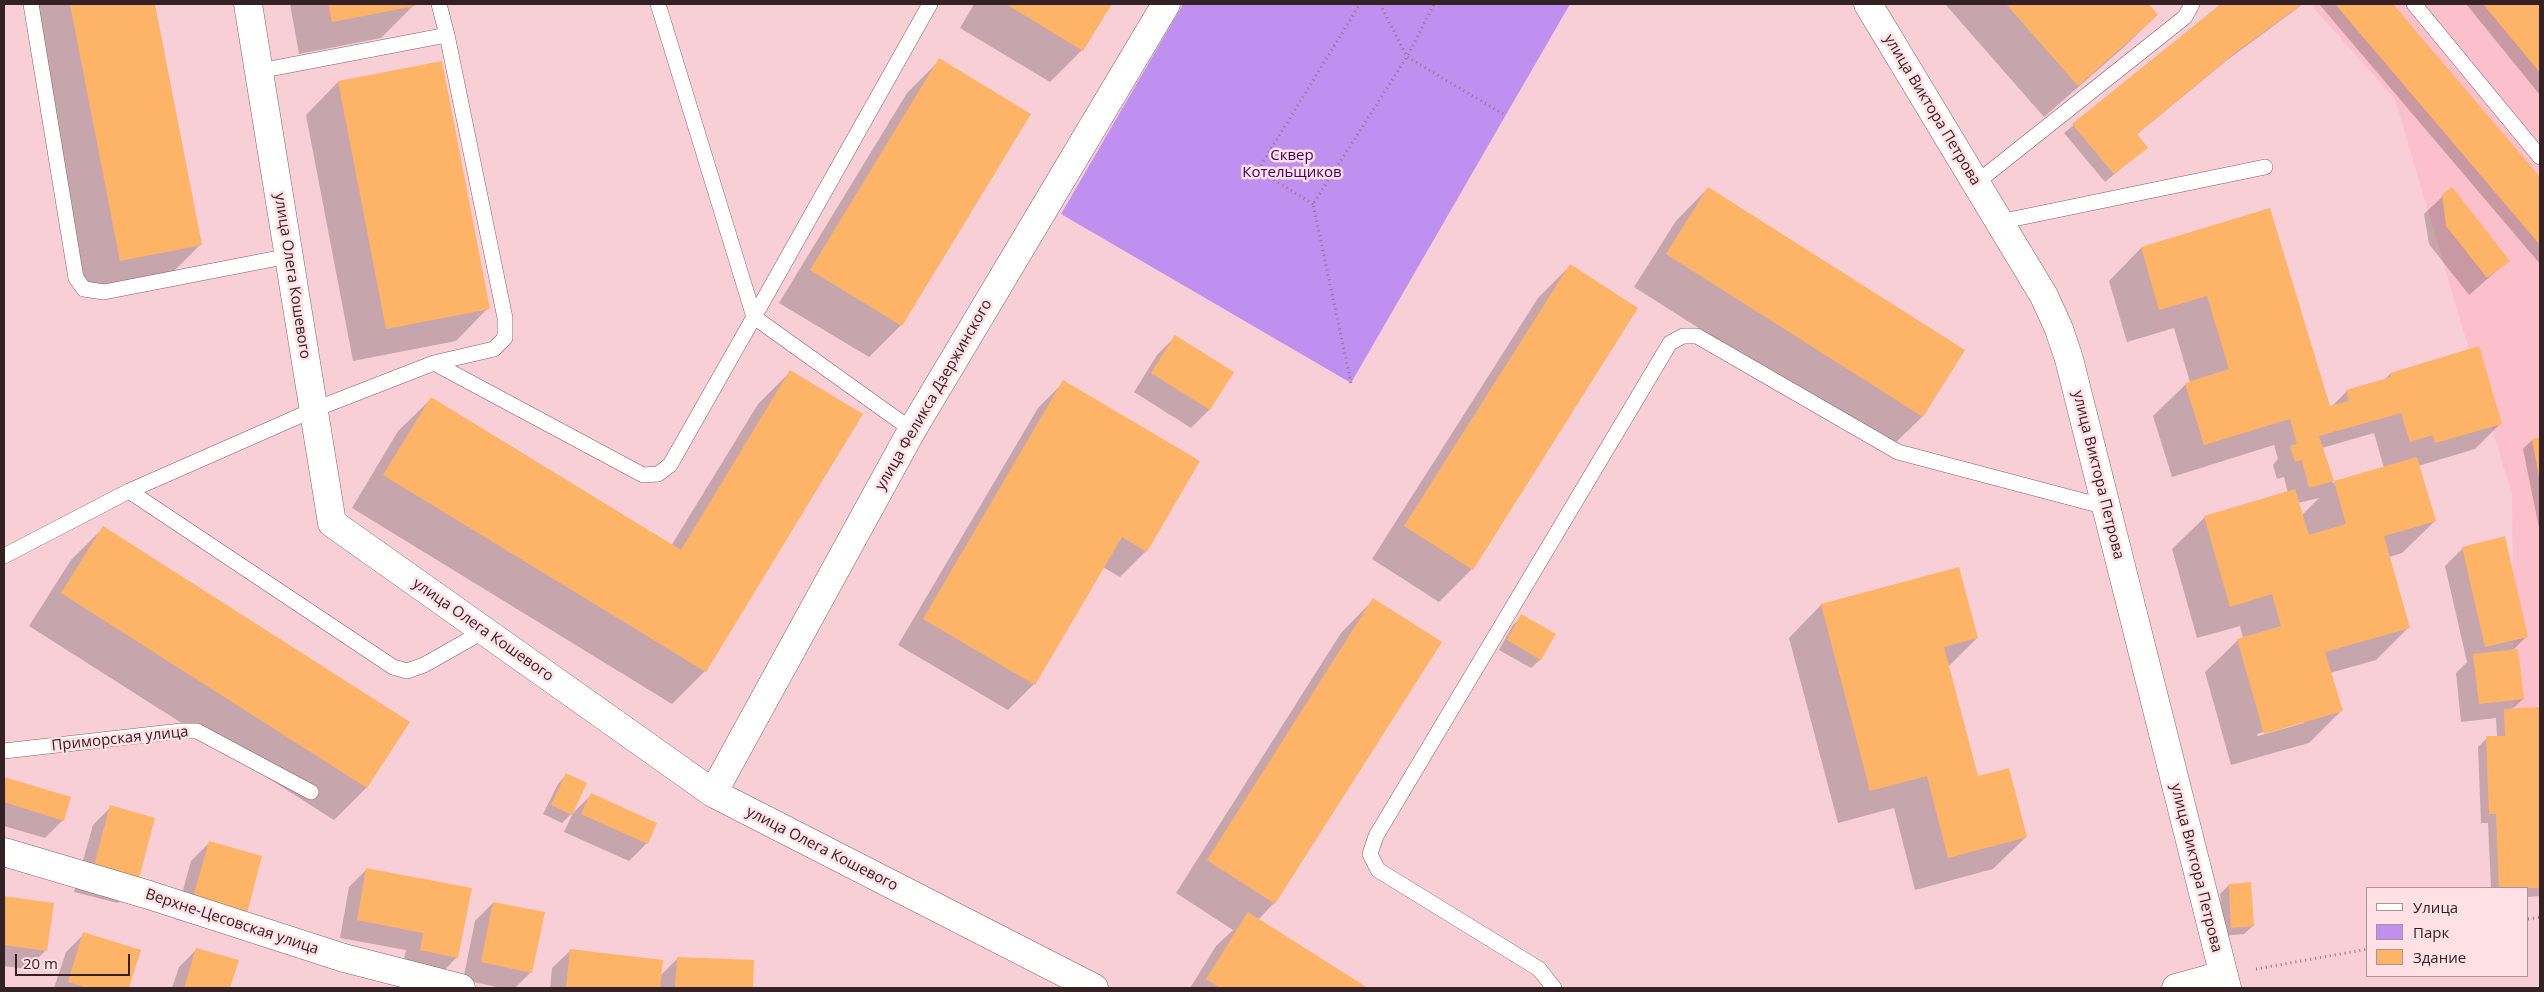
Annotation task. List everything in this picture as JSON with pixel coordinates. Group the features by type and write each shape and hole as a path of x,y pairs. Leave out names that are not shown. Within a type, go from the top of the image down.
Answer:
{"street":[{"name":"улица Олега Кошевого","path":"248,4 332,523 713,793 1094,988"},
{"name":"улица Феликса Дзержинского","path":"713,793 912,430 1166,4"},
{"name":"улица Виктора Петрова","path":"1868,4 2044,296 2059,329 2069,359 2225,982"},
{"name":"Верхне-Цесовская улица","path":"4,852 149,895 344,958 461,988"},
{"path":"2176,988 2225,982"}],"lane":[{"path":"31,4 76,278 84,289 104,292 289,256"},
{"path":"4,556 129,491 313,410 434,363 494,349 505,338 505,318 439,4"},
{"path":"658,4 754,317 912,430"},
{"path":"434,363 643,475 658,474 670,465 921,15 930,4"},
{"path":"1976,184 2186,17 2192,4"},
{"path":"2414,4 2540,157"},
{"path":"259,71 447,35"},
{"path":"1999,222 2265,167"},
{"path":"1554,988 1539,969 1378,870 1370,854 1376,836 1670,342 1682,336 1697,336 1898,452 2106,507"},
{"path":"129,491 394,667 407,671 424,665 484,630"},
{"name":"Приморская улица","path":"4,751 181,731 197,731 311,792"}],"path":[{"path":"1313,204 1258,170 1360,4"},
{"path":"1380,4 1407,57 1505,115"},
{"path":"1351,383 1313,204 1407,57 1434,4"},
{"path":"2225,982 2366,949"}],"shaded area":[{"path":"2310,4 2540,4 2540,854 2516,860 2512,495 2395,99"}],"green space":[{"name":"Сквер Котельщиков","path":"1183,4 1570,4 1351,383 1061,214"}],"building":[{"path":"70,4 155,4 202,245 120,261"},
{"path":"328,4 414,4 415,6 332,22"},
{"path":"1006,4 1112,4 1083,51"},
{"path":"2006,4 2149,4 2158,15 2078,86"},
{"path":"2221,4 2302,4 2236,52 2137,134 2148,148 2114,174 2072,124"},
{"path":"2335,4 2393,4 2540,177 2540,245"},
{"path":"2483,4 2540,4 2540,73 2537,69"},
{"path":"939,58 1031,114 902,326 810,270"},
{"path":"442,61 490,309 386,329 338,81"},
{"path":"1708,187 1965,350 1923,417 1666,254"},
{"path":"2452,187 2510,261 2487,278 2446,226 2442,195"},
{"path":"2270,208 2330,406 2349,401 2346,390 2391,377 2390,373 2479,346 2502,424 2435,443 2433,435 2410,442 2401,413 2319,436 2334,481 2309,488 2302,460 2295,462 2290,446 2297,444 2290,419 2204,445 2185,383 2229,369 2207,296 2159,310 2141,247"},
{"path":"1570,264 1638,308 1473,570 1404,526"},
{"path":"1175,335 1234,372 1210,410 1151,373"},
{"path":"790,370 863,414 706,672 383,475 431,397 681,550"},
{"path":"1063,380 1200,461 1147,552 1122,537 1035,685 923,619"},
{"path":"2540,437 2540,477 2539,477 2532,439"},
{"path":"2417,457 2436,521 2384,536 2410,628 2325,652 2343,711 2264,734 2237,639 2281,626 2272,594 2230,607 2204,516 2295,489 2309,535 2346,524 2334,481"},
{"path":"103,526 410,722 367,788 61,593"},
{"path":"2505,536 2528,637 2485,647 2462,547"},
{"path":"1959,567 1978,638 1944,647 1978,776 2009,768 2027,837 1948,858 1927,776 1870,791 1821,604"},
{"path":"1373,598 1442,642 1275,904 1207,860"},
{"path":"1521,614 1556,634 1541,660 1507,640"},
{"path":"2518,649 2524,699 2479,704 2473,654"},
{"path":"2540,707 2540,888 2499,887 2496,814 2489,814 2486,736 2505,736 2504,709"},
{"path":"566,773 587,783 572,815 551,805"},
{"path":"4,777 71,797 64,821 4,802"},
{"path":"591,793 657,823 648,844 581,814"},
{"path":"110,805 155,818 137,886 92,874"},
{"path":"209,841 262,856 246,917 192,901"},
{"path":"366,868 472,888 458,958 420,950 423,933 357,920"},
{"path":"2251,882 2254,926 2231,928 2229,884"},
{"path":"4,896 54,903 47,951 4,945"},
{"path":"493,902 545,912 532,973 481,962"},
{"path":"1248,912 1368,988 1220,988 1206,979"},
{"path":"83,932 141,950 129,988 88,988 68,982"},
{"path":"196,948 239,960 230,988 184,988"},
{"path":"570,949 663,960 660,988 566,988"},
{"path":"677,957 754,960 753,988 675,988"}]}
